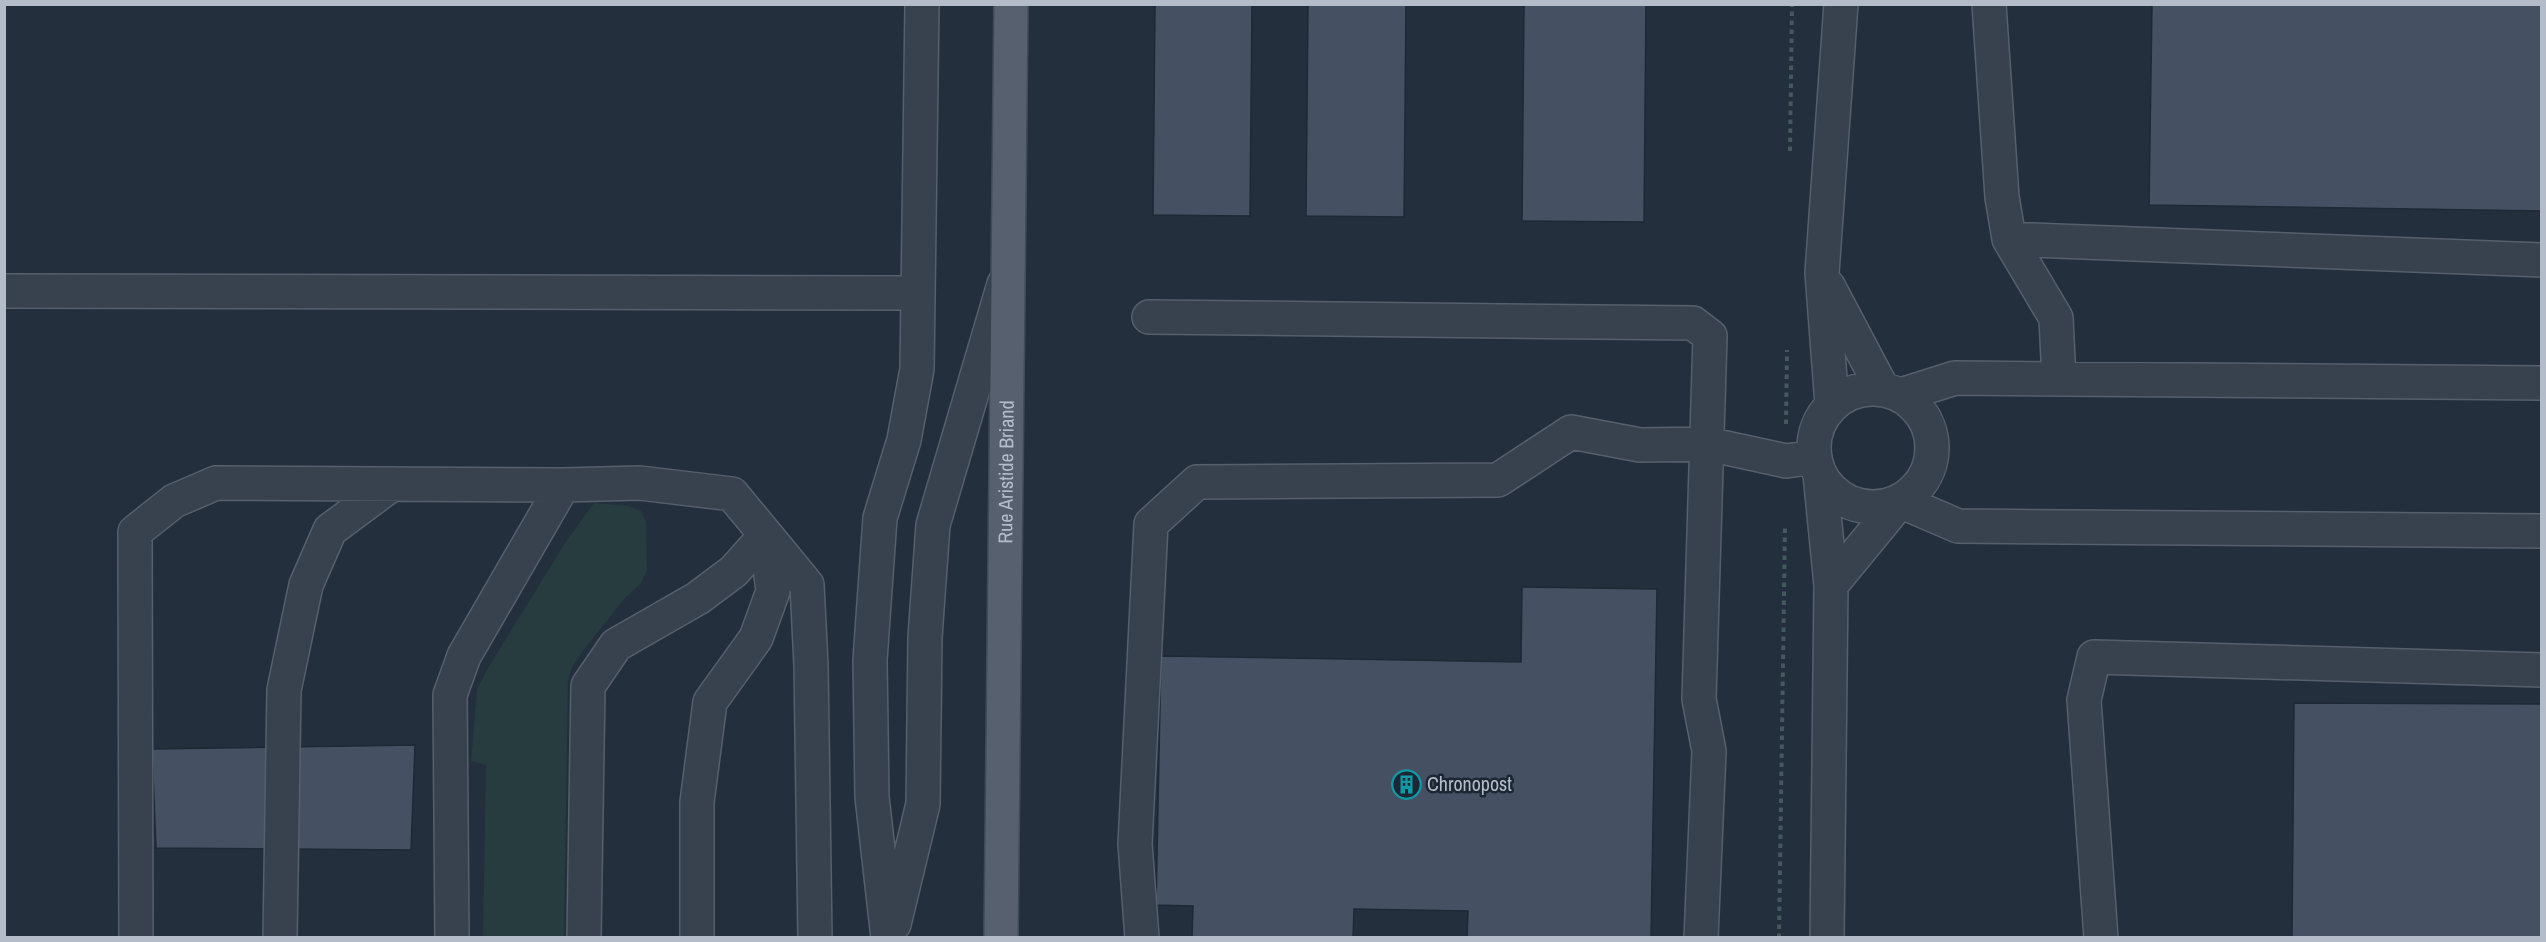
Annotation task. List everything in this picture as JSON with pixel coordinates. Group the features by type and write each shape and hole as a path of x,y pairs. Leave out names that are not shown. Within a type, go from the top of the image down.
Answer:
{"main road":[{"name":"Rue Aristide Briand","path":"1000,938 1011,4"}],"lane":[{"path":"889,938 872,797 870,660 880,518 904,440 917,369 922,4"},
{"path":"1832,405 1822,273 1841,4"},
{"path":"1989,4 2002,197 2010,239 2056,318 2059,379"},
{"path":"2010,239 2541,260"},
{"path":"889,938 923,804 925,637 933,525 1008,271"},
{"path":"1822,273 1892,392 1916,406 1927,422 1932,439 1932,458 1926,475 1915,490 1900,501 1830,585"},
{"path":"4,291 918,293"},
{"path":"1149,317 1692,323 1710,336 1699,699 1709,752 1701,938"},
{"path":"1827,938 1830,585 1815,438 1821,421 1832,405 1847,395 1865,390 1892,392 1955,378 2541,383"},
{"path":"1142,938 1135,844 1151,524 1197,482 1498,480 1570,432 1640,445 1708,444 1817,466"},
{"path":"1817,466 1831,490 1846,501 1864,506 1882,506 1900,501 1958,526 2541,531"},
{"path":"136,938 135,532 174,501 216,483 563,485 640,483 732,494 807,585 811,665 815,938"},
{"path":"280,938 284,690 306,585 330,530 392,484"},
{"path":"452,938 450,695 464,656 563,485"},
{"path":"584,938 588,686 616,645 698,598 734,570 766,535"},
{"path":"697,938 697,802 710,702 756,638 773,591 766,535"},
{"path":"2101,938 2084,700 2094,657 2541,670"}],"green space":[{"path":"594,503 628,506 641,511 646,522 647,570 641,583 625,598 582,652 572,667 568,680 564,937 483,937 486,765 471,761 477,689 567,540"}],"building":[{"path":"1155,4 1252,4 1250,216 1153,215"},
{"path":"1308,4 1406,4 1404,217 1306,216"},
{"path":"1524,4 1646,4 1644,222 1522,221"},
{"path":"2152,4 2542,4 2542,211 2149,205"},
{"name":"Chronopost","path":"1522,587 1657,589 1651,938 1467,938 1468,911 1354,909 1353,938 1192,938 1193,906 1156,905 1161,656 1521,662"},
{"path":"2294,703 2542,704 2542,938 2292,938"},
{"path":"415,745 411,850 156,848 152,749"}],"place":[{"name":"Chronopost","path":"1406,784"}]}
